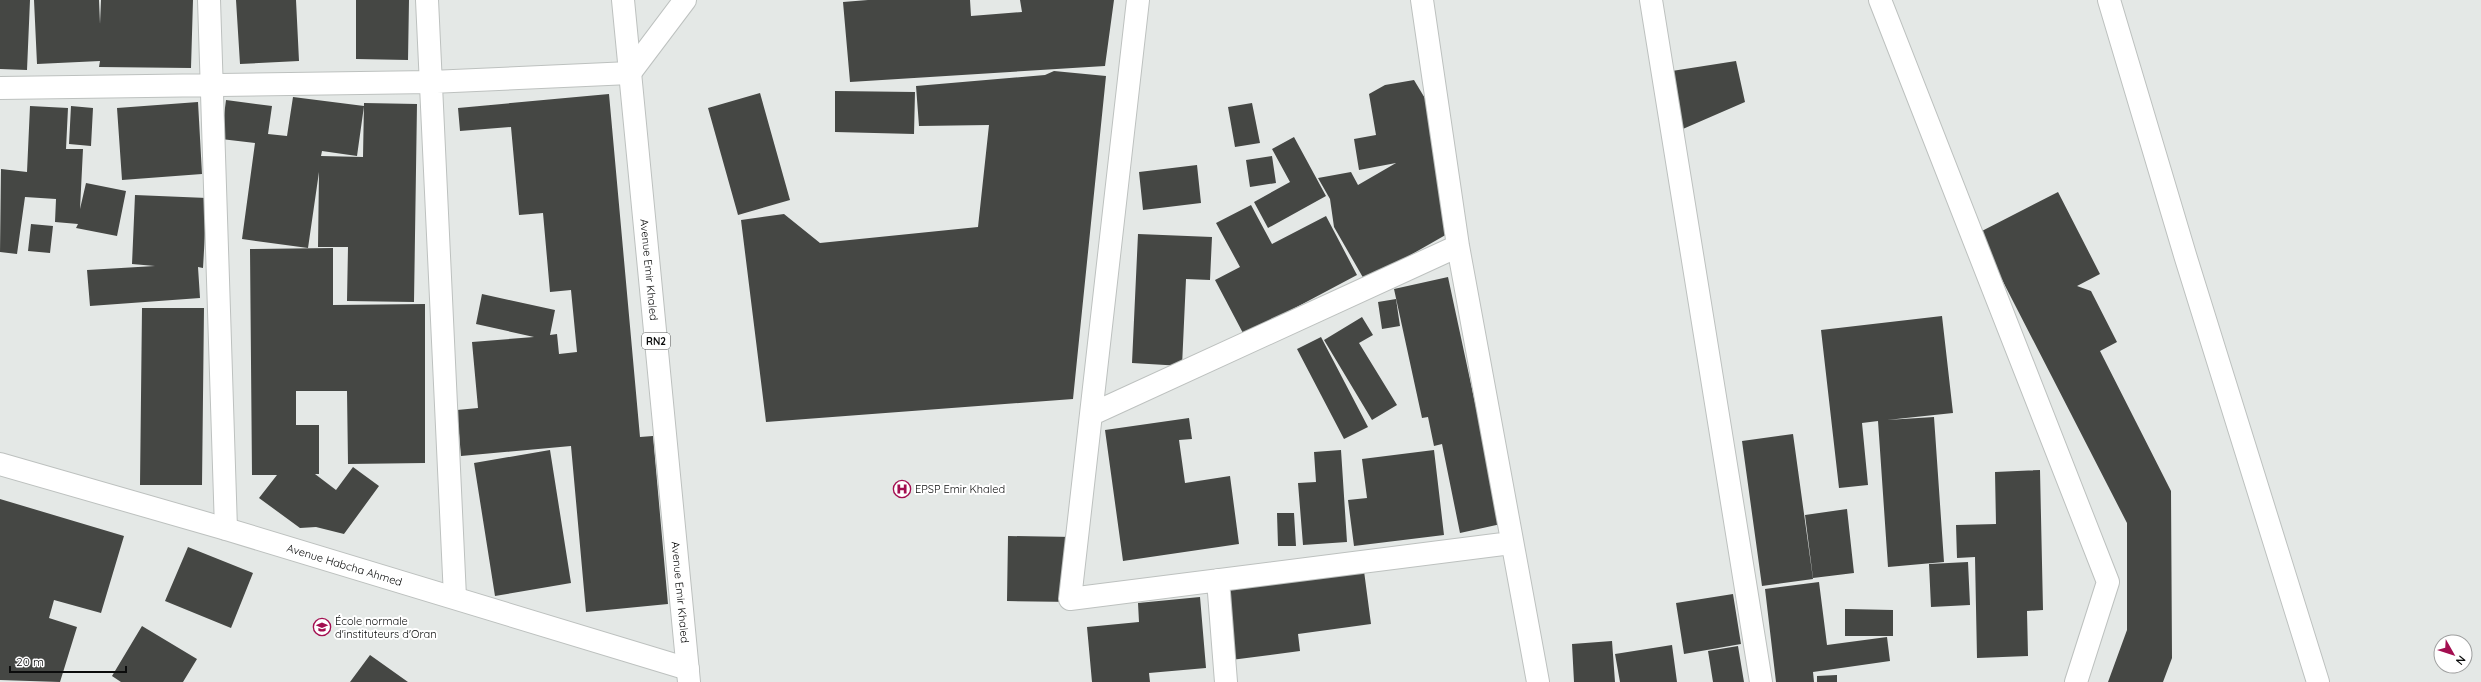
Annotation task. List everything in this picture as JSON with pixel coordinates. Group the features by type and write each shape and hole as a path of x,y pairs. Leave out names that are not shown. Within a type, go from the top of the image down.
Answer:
{"street":[{"path":"209,0 214,84 226,529"},
{"path":"427,0 455,597"},
{"name":"Avenue Emir Khaled","path":"623,0 688,675"},
{"path":"0,88 431,82 630,73 685,0"},
{"path":"1138,0 1070,599 1511,543"},
{"path":"1422,0 1458,246 1511,543 1538,682"},
{"path":"1651,0 1761,682"},
{"path":"1880,0 2108,582 2076,682"},
{"path":"2109,0 2185,255 2318,682"},
{"path":"1092,414 1458,246"},
{"name":"Avenue Habcha Ahmed","path":"0,464 455,597 688,675"},
{"path":"1218,580 1226,682"}],"building":[{"path":"0,0 30,0 27,70 0,69"},
{"path":"34,0 99,0 100,24 101,0 193,0 191,68 99,67 100,61 37,64"},
{"path":"236,0 296,0 299,61 240,64"},
{"path":"356,0 409,0 408,60 356,59"},
{"path":"868,0 970,0 971,16 1022,12 1020,0 1114,0 1105,66 850,82 843,2"},
{"path":"1736,61 1745,102 1669,135 1659,73"},
{"path":"1054,71 1106,76 1073,399 766,422 741,220 784,214 820,243 978,227 989,125 919,126 916,86 1045,75"},
{"path":"1414,80 1426,100 1449,233 1365,281 1334,227 1330,199 1318,178 1351,172 1358,185 1396,163 1359,170 1354,139 1376,135 1369,94 1385,85"},
{"path":"835,91 915,92 914,134 835,132"},
{"path":"760,93 790,200 738,215 708,108"},
{"path":"609,94 640,437 653,436 668,604 586,612 571,446 461,456 457,410 478,408 472,342 534,337 476,324 482,294 555,310 550,335 557,334 559,354 577,352 571,290 550,292 543,213 519,215 511,127 460,131 458,108"},
{"path":"293,97 364,106 364,103 417,104 414,302 347,301 348,247 318,247 319,172 308,248 242,239 255,143 221,139 226,100 272,106 268,134 287,136","holes":["364,106 363,157 321,156 322,151 357,156"]},
{"path":"198,102 202,174 122,180 117,108"},
{"path":"1252,103 1260,143 1235,147 1228,107"},
{"path":"30,106 68,108 66,149 83,149 80,209 86,183 126,191 117,236 76,228 78,224 55,222 56,199 25,197 17,254 0,252 1,169 27,172"},
{"path":"71,106 93,108 91,146 69,144"},
{"path":"1294,137 1326,196 1268,228 1254,202 1290,182 1272,149"},
{"path":"1272,156 1276,183 1250,187 1246,160"},
{"path":"1197,165 1201,203 1143,210 1139,172"},
{"path":"2058,192 2100,274 2077,286 2091,291 2117,342 2100,351 2171,491 2172,658 2163,682 2108,682 2127,630 2127,523 1978,233"},
{"path":"135,195 207,198 203,268 198,267 200,298 90,306 87,270 155,266 132,264"},
{"path":"1251,205 1272,244 1326,216 1357,275 1244,335 1215,280 1240,267 1216,223"},
{"path":"31,224 53,226 50,253 28,251"},
{"path":"1138,234 1212,237 1210,280 1186,279 1182,366 1132,363"},
{"path":"333,248 333,305 425,304 425,463 348,464 347,391 296,391 296,425 319,425 319,474 315,474 336,490 353,467 379,486 344,534 316,527 300,528 259,498 277,475 252,475 250,249"},
{"path":"1448,277 1501,524 1460,533 1442,444 1434,446 1428,417 1422,418 1394,289"},
{"path":"1396,299 1400,326 1382,329 1378,302"},
{"path":"142,308 204,308 202,485 140,485"},
{"path":"1942,316 1953,413 1887,420 1934,417 1944,562 1888,567 1878,421 1862,423 1868,485 1839,488 1821,330"},
{"path":"1362,317 1373,335 1359,343 1397,405 1372,420 1324,340"},
{"path":"1321,337 1368,427 1344,439 1297,349"},
{"path":"1189,418 1192,439 1179,440 1185,483 1230,476 1239,544 1123,561 1105,430"},
{"path":"1793,434 1813,579 1762,586 1742,441"},
{"path":"550,450 571,583 495,596 474,463"},
{"path":"1341,450 1347,542 1303,545 1298,483 1316,482 1314,452"},
{"path":"1434,450 1444,535 1354,546 1348,500 1367,498 1362,459"},
{"path":"2040,470 2043,610 2027,611 2028,656 1977,658 1975,557 1957,558 1956,525 1996,524 1995,472"},
{"path":"0,499 124,536 101,613 54,600 49,618 77,627 60,682 0,680"},
{"path":"1847,509 1854,573 1813,578 1805,515"},
{"path":"1277,513 1294,513 1296,546 1278,546"},
{"path":"1008,536 1074,537 1074,602 1007,601"},
{"path":"188,547 253,573 231,628 165,601"},
{"path":"1968,562 1970,605 1931,607 1929,564"},
{"path":"1364,571 1371,624 1298,634 1300,651 1231,660 1222,590"},
{"path":"1819,582 1827,645 1887,637 1890,661 1813,672 1814,682 1776,682 1765,589"},
{"path":"1733,594 1741,644 1684,654 1676,603"},
{"path":"1200,597 1206,668 1149,673 1150,682 1092,682 1087,627 1139,622 1138,603"},
{"path":"1845,609 1893,610 1893,636 1845,636"},
{"path":"142,626 197,659 183,682 121,682 112,676"},
{"path":"1612,641 1615,682 1574,682 1572,644"},
{"path":"1672,645 1677,682 1620,682 1615,654"},
{"path":"1738,646 1744,682 1713,682 1708,651"},
{"path":"370,655 408,682 350,682"},
{"path":"1837,675 1837,682 1817,682 1817,676"}],"place":[{"name":"EPSP Emir Khaled","path":"902,489"},
{"name":"École normale d'instituteurs d'Oran","path":"322,627"}]}
